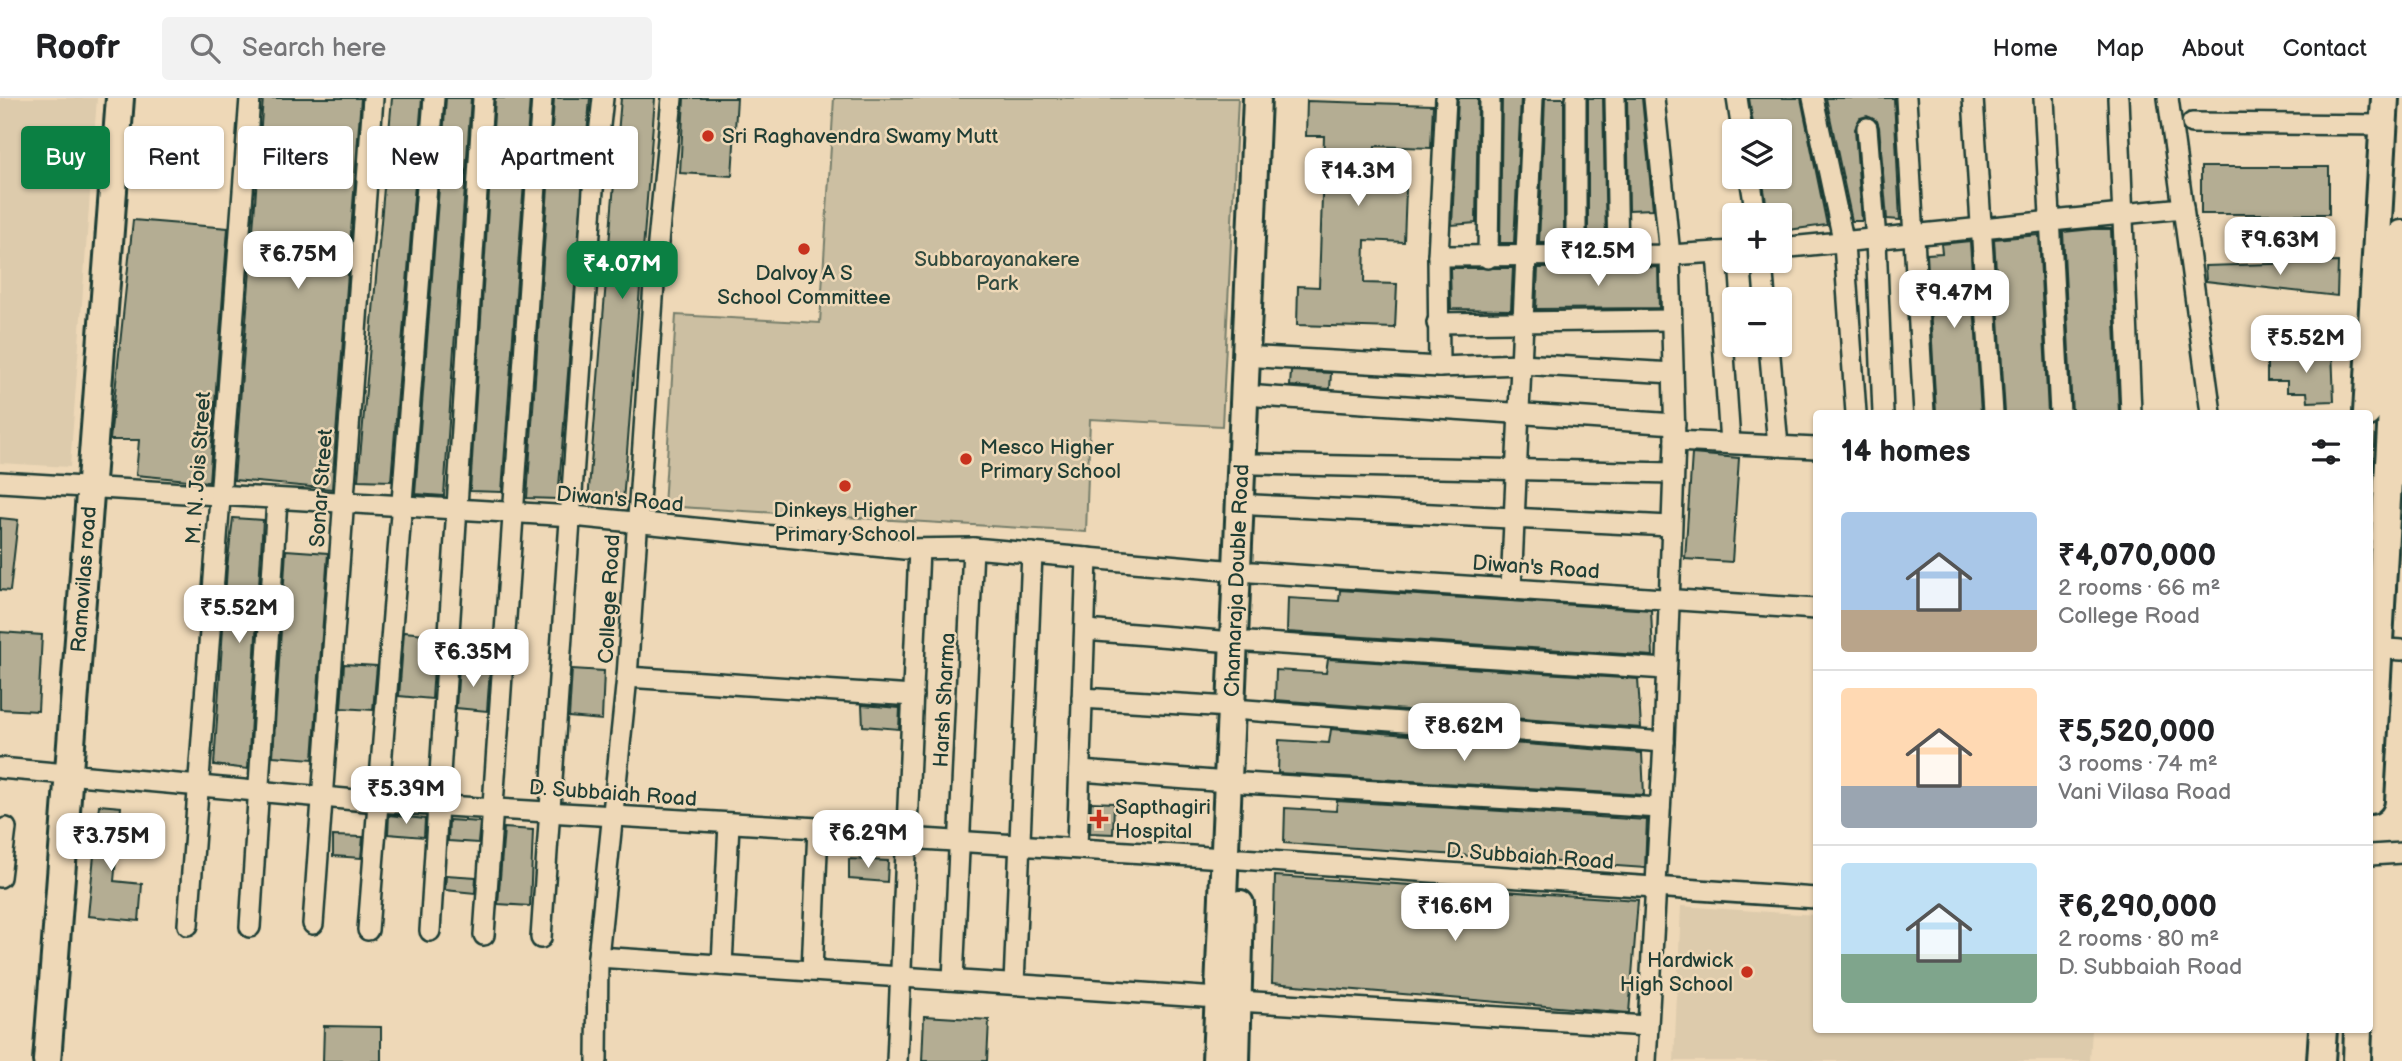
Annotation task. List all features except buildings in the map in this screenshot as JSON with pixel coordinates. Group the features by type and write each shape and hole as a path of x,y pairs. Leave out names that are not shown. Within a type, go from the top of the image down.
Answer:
{"main road":[{"name":"Ramavilas road","path":"47,1061 120,98"},
{"name":"Chamaraja Double Road","path":"1236,1061 1228,1000 1244,572 1257,98"},
{"name":"Chamaraja Double Road","path":"1244,572 1254,505 1272,98"},
{"path":"2367,410 2385,98"},
{"path":"2373,765 2383,649 2402,234"},
{"name":"Chamaraja Double Road","path":"1216,1061 1228,1000"},
{"path":"2321,1061 2323,1033"},
{"path":"2357,1061 2358,1033"}],"street":[{"name":"M. N. Jois Street","path":"188,925 250,98"},
{"name":"Sonar Street","path":"313,924 373,98"},
{"path":"368,930 434,98"},
{"path":"430,931 483,98"},
{"path":"484,935 511,514 542,98"},
{"path":"541,938 548,812 573,516 593,190 603,98"},
{"name":"College Road","path":"597,1061 598,957 615,817 636,522 672,98"},
{"path":"1439,367 1438,256 1446,98"},
{"path":"1488,258 1490,98"},
{"path":"1511,589 1533,98"},
{"path":"1576,98 1576,256"},
{"path":"1615,98 1618,256"},
{"path":"1646,1061 1664,742 1675,433 1670,255 1654,98"},
{"path":"1737,98 1740,119"},
{"path":"1813,98 1844,244 1856,410"},
{"path":"1906,98 1924,410"},
{"path":"1972,98 1983,229 1993,410"},
{"path":"2044,98 2060,410"},
{"path":"2118,98 2131,410"},
{"path":"2168,98 2211,410"},
{"path":"2193,123 2383,125"},
{"path":"1867,128 1876,240 1883,410"},
{"path":"1792,247 2183,208"},
{"path":"1438,256 1618,256 1722,251"},
{"path":"1726,273 1730,443"},
{"path":"1437,323 1670,320"},
{"path":"1260,357 1439,367 1521,363 1673,373"},
{"path":"1770,357 1777,446"},
{"path":"1259,396 1519,415 1675,433 1730,443 1813,448"},
{"path":"1256,464 1673,473"},
{"name":"Diwan's Road","path":"0,482 573,516 919,549 973,548 1244,572 1813,609"},
{"path":"250,927 277,499"},
{"path":"1254,505 1670,526"},
{"name":"Harsh Sharma","path":"953,980 973,548"},
{"path":"897,1061 919,549"},
{"path":"1014,985 1032,553"},
{"path":"1077,848 1087,558"},
{"path":"1085,630 1666,669"},
{"path":"627,677 913,696"},
{"path":"1082,698 1664,742"},
{"name":"D. Subbaiah Road","path":"0,768 257,789 378,802 818,828 906,838 1813,898"},
{"path":"1080,771 1660,808"},
{"path":"722,965 729,824"},
{"path":"0,877 6,828"},
{"path":"812,971 818,828"},
{"path":"2373,855 2402,853"},
{"path":"598,957 1647,1026"}],"shaded area":[{"path":"0,98 97,98 95,126 21,126 21,189 90,189 70,467 0,463"},
{"name":"Hardwick High School","path":"1681,906 1813,915 1813,1033 2092,1033 2090,1061 1674,1061"}],"green space":[{"name":"Subbarayanakere Park","path":"834,98 1238,98 1222,426 1090,419 1086,532 664,506 676,315 820,323"}],"place":[{"name":"Sri Raghavendra Swamy Mutt","path":"708,136"},
{"name":"Dalvoy A S School Committee","path":"804,249"},
{"name":"Mesco Higher Primary School","path":"966,459"},
{"name":"Dinkeys Higher Primary School","path":"845,486"},
{"name":"Sapthagiri Hospital","path":"1099,819"},
{"name":"Hardwick High School","path":"1747,972"}]}
